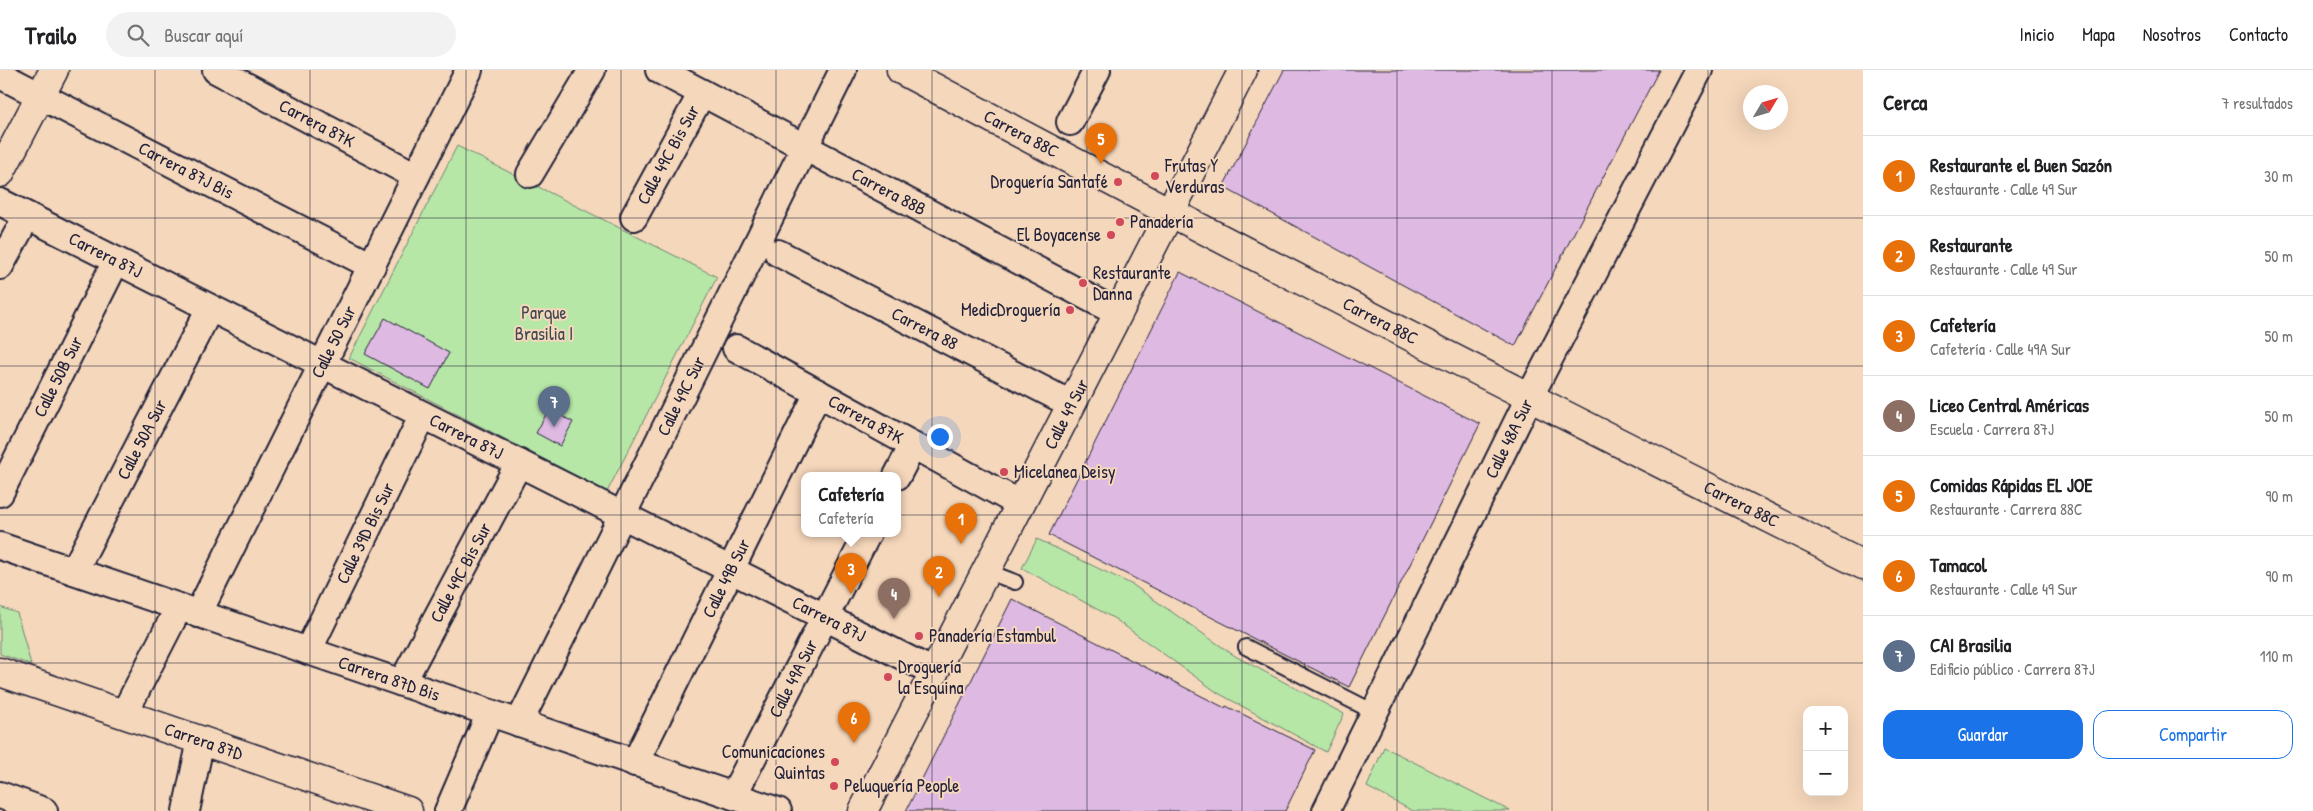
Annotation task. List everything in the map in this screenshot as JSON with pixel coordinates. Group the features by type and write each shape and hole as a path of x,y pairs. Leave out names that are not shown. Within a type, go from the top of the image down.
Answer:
{"street":[{"path":"0,173 54,70"},
{"name":"Carrera 87K","path":"216,70 416,176"},
{"path":"530,174 592,70"},
{"name":"Carrera 88B","path":"659,70 1118,312"},
{"name":"Calle 49C Sur","path":"519,723 843,70"},
{"name":"Carrera 88C","path":"901,70 1169,213 1529,398 1863,565"},
{"path":"1070,122 1098,70"},
{"name":"Calle 49 Sur","path":"863,811 1243,70"},
{"name":"Calle 48A Sur","path":"1326,811 1529,398 1699,70"},
{"name":"Calle 50 Sur","path":"124,714 188,610 322,364 416,176 463,72"},
{"name":"Carrera 87J Bis","path":"0,75 372,266"},
{"name":"Calle 49C Bis Sur","path":"634,217 702,93"},
{"name":"Carrera 87J","path":"0,202 934,672"},
{"path":"0,266 27,216"},
{"name":"Carrera 88","path":"778,253 1071,404"},
{"name":"Calle 50B Sur","path":"0,493 116,261"},
{"name":"Calle 50A Sur","path":"74,571 210,308"},
{"name":"Carrera 87K","path":"736,348 1020,504"},
{"name":"Calle 49B Sur","path":"635,762 818,393"},
{"name":"Calle 39D Bis Sur","path":"308,651 423,415"},
{"path":"899,472 913,445"},
{"name":"Calle 49C Bis Sur","path":"402,683 519,463"},
{"name":"Calle 49A Sur","path":"732,796 866,537"},
{"name":"Carrera 87D Bis","path":"0,546 778,811"},
{"name":"Carrera 87D","path":"0,672 408,811"},
{"path":"448,811 490,713"},
{"path":"186,811 201,740"},
{"path":"0,795 43,811"}],"lane":[{"path":"986,570 1015,582"},
{"path":"1246,647 1374,712"}],"green space":[{"name":"Parque Brasilia I","path":"457,146 717,277 607,492 349,358"},
{"path":"1037,539 1133,585 1235,656 1344,714 1326,752 1218,693 1115,619 1022,568"},
{"path":"0,607 17,613 31,665 0,654"},
{"path":"1384,747 1510,811 1413,811 1367,787"}],"building":[{"path":"1284,70 1659,70 1515,346 1223,187"},
{"path":"1180,272 1480,424 1349,687 1049,535"},
{"path":"385,318 449,353 430,389 365,354"},
{"path":"549,409 573,422 560,446 536,433"},
{"path":"1012,599 1225,708 1226,706 1315,750 1285,811 906,811"}],"place":[{"name":"Comidas Rápidas EL JOE","path":"1101,164"},
{"name":"Frutas Y Verduras","path":"1155,176"},
{"name":"Droguería Santafé","path":"1118,182"},
{"name":"Panadería","path":"1120,222"},
{"name":"El Boyacense","path":"1111,235"},
{"name":"Restaurante Danna","path":"1083,283"},
{"name":"MedicDroguería","path":"1070,310"},
{"name":"CAI Brasilia","path":"554,427"},
{"name":"Micelanea Deisy","path":"1004,472"},
{"name":"Restaurante el Buen Sazón","path":"961,544"},
{"name":"Cafetería","path":"851,594"},
{"name":"Restaurante","path":"939,597"},
{"name":"Liceo Central Américas","path":"894,619"},
{"name":"Panadería Estambul","path":"919,636"},
{"name":"Droguería la Esquina","path":"888,677"},
{"name":"Tamacol","path":"854,743"},
{"name":"Comunicaciones Quintas","path":"835,762"},
{"name":"Peluquería People","path":"834,786"}]}
